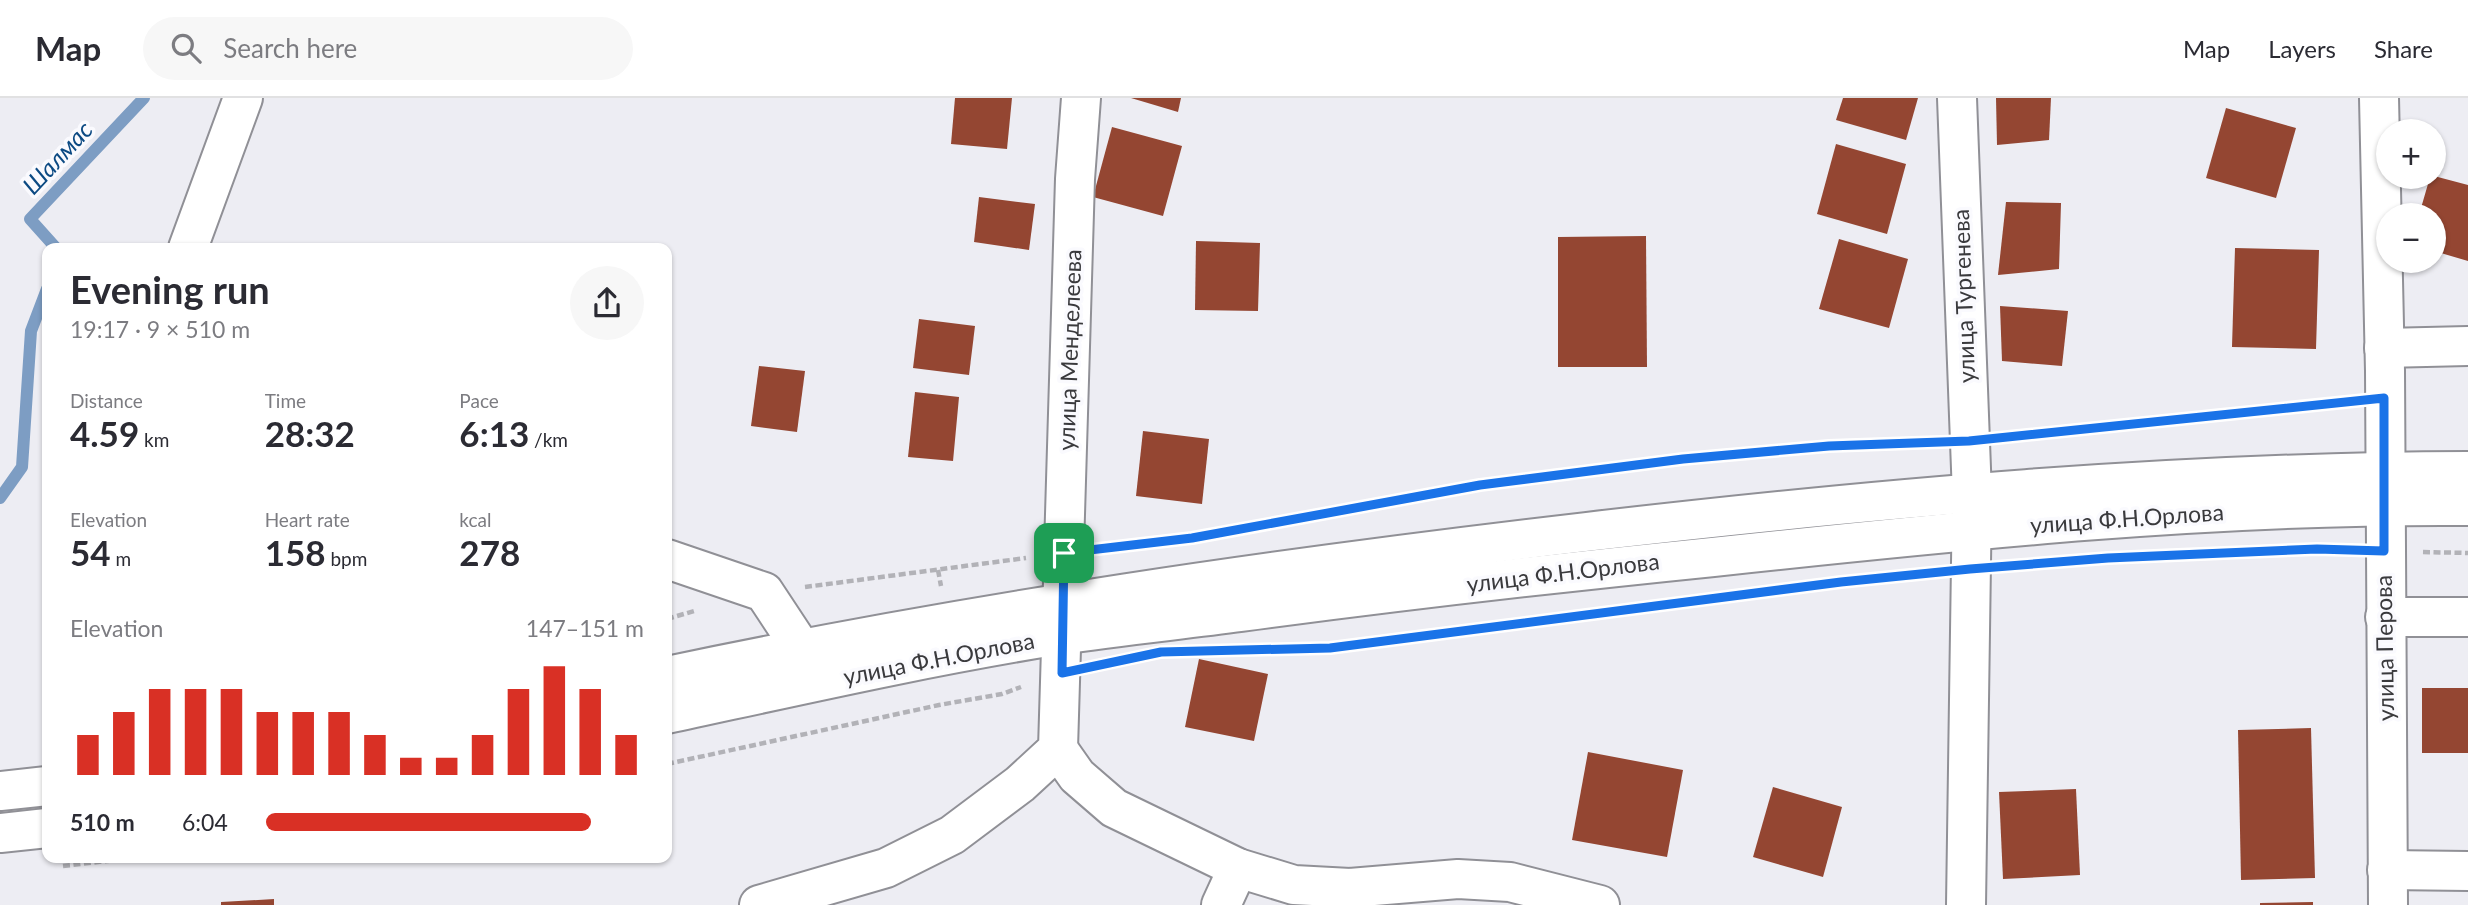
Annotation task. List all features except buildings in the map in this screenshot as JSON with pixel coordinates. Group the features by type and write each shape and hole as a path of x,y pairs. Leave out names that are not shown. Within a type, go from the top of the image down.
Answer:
{"street":[{"path":"190,243 243,98"},
{"name":"улица Менделеева","path":"1058,749 1074,193 1081,98"},
{"name":"улица Тургенева","path":"1957,98 1972,512 1966,905"},
{"name":"улица Перова","path":"2379,98 2384,348 2388,887"},
{"path":"2384,348 2468,346"},
{"name":"улица Ф.Н.Орлова","path":"2384,488 2468,471"},
{"name":"улица Ф.Н.Орлова","path":"672,675 801,648 1061,619 1446,548 1722,516 1972,512 2184,478 2384,488 2468,506"},
{"path":"672,561 764,592 801,648"},
{"path":"2385,617 2468,617"},
{"name":"улица Ф.Н.Орлова","path":"672,713 953,655 1061,619"},
{"path":"759,905 886,867 952,835 1020,784 1058,749 1077,776 1114,808 1238,868 1294,885 1350,888 1458,879 1510,882 1600,905"},
{"path":"0,791 42,787"},
{"path":"0,833 42,829"},
{"path":"1221,905 1238,868"},
{"path":"2388,887 2468,871"}],"path":[{"path":"764,592 1192,538 1480,485 1683,459 1829,446 1969,441 2384,398"},
{"path":"2384,551 2468,552"},
{"path":"1279,649 1330,648 1695,601"},
{"path":"672,618 703,609"},
{"path":"672,763 939,705 1002,694 1062,673"}],"waterway":[{"name":"Шалмас","path":"52,243 30,219 144,98"},
{"name":"Шалмас","path":"0,498 22,467 31,331 42,302"}],"route":[{"path":"2384,398 2384,551 2317,549 2108,558 1970,569 1841,582 1330,648 1161,652 1062,673 1064,553 1192,538 1480,485 1683,459 1829,446 1969,441 2384,398"}]}
